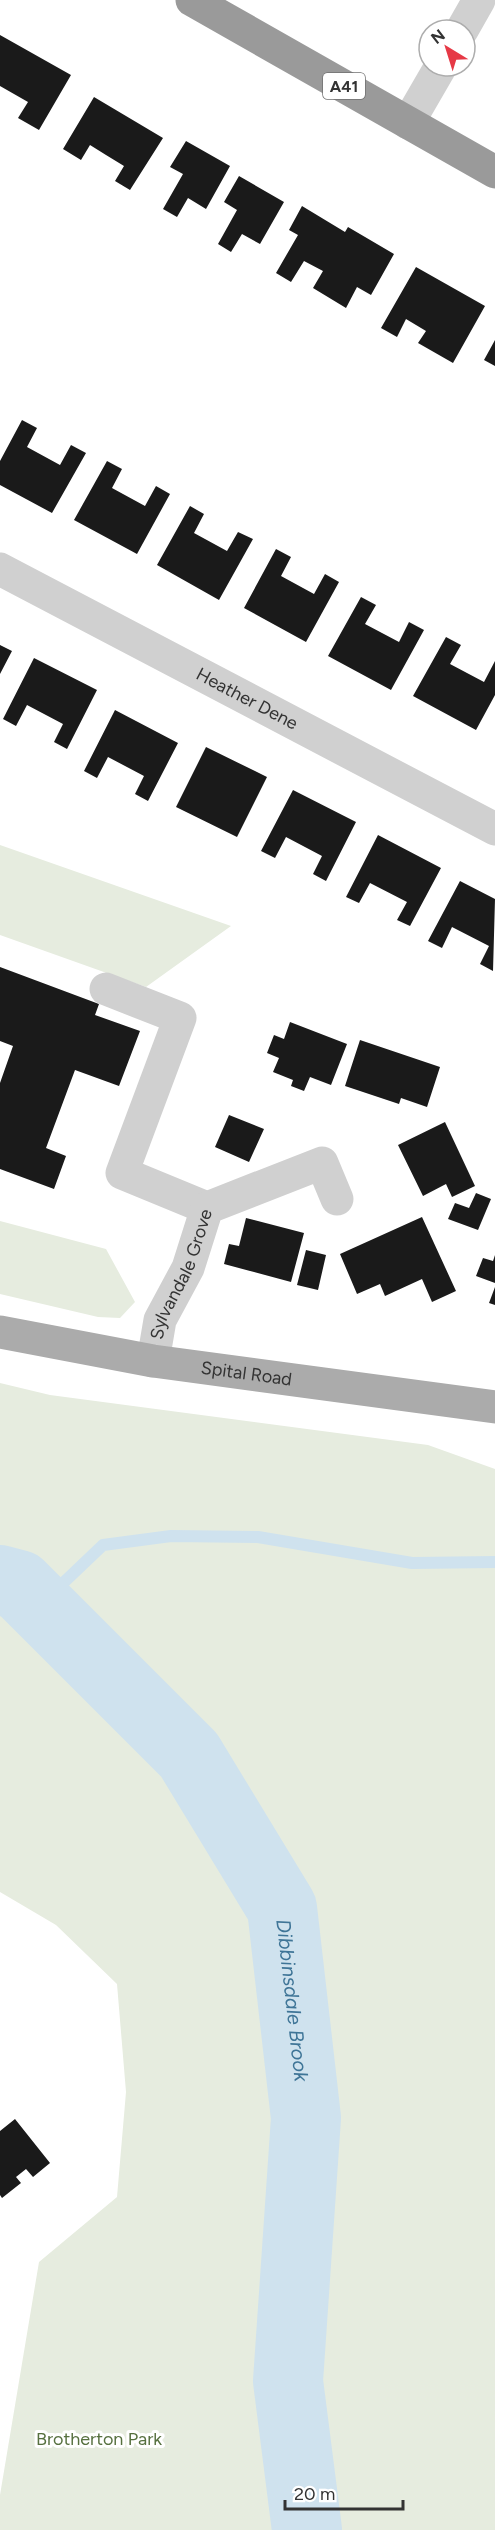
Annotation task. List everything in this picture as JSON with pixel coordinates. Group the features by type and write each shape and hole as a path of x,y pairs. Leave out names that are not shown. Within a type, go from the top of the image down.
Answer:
{"highway":[{"name":"A41","path":"192,0 495,172"}],"main road":[{"name":"Spital Road","path":"0,1332 153,1361 495,1407"}],"street":[{"path":"469,18 479,0"},
{"path":"408,123 434,78"},
{"name":"Heather Dene","path":"0,569 495,829"},
{"path":"106,989 180,1018 122,1173 207,1208"},
{"name":"Sylvandale Grove","path":"153,1361 160,1320 188,1268 207,1208 322,1163 337,1199"}],"green space":[{"path":"0,845 231,926 146,987 0,935"},
{"path":"0,1221 106,1249 135,1302 120,1318 98,1317 0,1294"},
{"name":"Brotherton Park","path":"0,1383 50,1395 428,1445 495,1469 495,2530 0,2530 0,2495 39,2262 117,2197 126,2092 117,1984 56,1925 0,1892"}],"building":[{"path":"0,35 71,75 39,130 18,118 28,102 0,86"},
{"path":"94,97 163,138 130,190 115,181 124,166 90,145 81,160 63,149"},
{"path":"186,141 230,166 206,209 188,198 177,217 163,209 183,174 170,167"},
{"path":"239,176 284,202 260,244 242,234 231,252 218,244 237,210 224,202"},
{"path":"302,206 345,232 348,227 394,254 371,295 357,287 346,308 313,288 323,271 304,261 291,282 276,273 298,235 289,230"},
{"path":"416,267 485,306 453,363 418,343 426,331 406,319 397,337 381,328"},
{"path":"495,340 495,366 484,360"},
{"path":"22,420 37,428 27,447 60,465 71,445 86,453 52,513 0,485 0,461"},
{"path":"107,461 122,469 112,488 145,506 156,486 170,494 137,554 74,520"},
{"path":"190,506 204,514 194,533 227,551 238,532 253,539 219,600 157,565"},
{"path":"276,549 291,557 281,576 314,594 325,574 339,582 306,642 244,608"},
{"path":"361,597 376,605 365,624 399,642 409,622 424,630 391,690 328,656"},
{"path":"446,637 461,645 450,664 484,682 495,661 495,695 476,730 413,696"},
{"path":"0,645 12,651 0,674"},
{"path":"34,658 97,690 67,749 54,742 63,724 27,705 16,726 3,719"},
{"path":"115,710 178,743 148,801 135,794 144,776 108,757 97,778 84,771"},
{"path":"206,747 267,777 237,837 176,807"},
{"path":"293,790 356,822 326,881 313,874 322,856 286,837 275,858 261,851"},
{"path":"378,835 441,868 410,926 397,920 407,902 370,883 359,903 346,897"},
{"path":"460,881 495,899 493,971 480,964 489,946 452,927 442,948 428,941"},
{"path":"0,967 99,1004 95,1015 140,1031 119,1086 75,1070 46,1148 66,1156 54,1189 0,1169 0,1083 13,1046 0,1041"},
{"path":"290,1022 347,1044 331,1085 310,1077 304,1091 291,1086 293,1080 273,1072 279,1058 267,1053 274,1035 284,1039"},
{"path":"360,1040 440,1067 427,1107 401,1098 399,1104 345,1086"},
{"path":"229,1115 264,1129 249,1162 215,1147"},
{"path":"445,1122 475,1186 452,1197 446,1184 423,1196 398,1145"},
{"path":"476,1193 491,1199 478,1230 448,1219 455,1203 469,1208"},
{"path":"422,1217 456,1291 432,1302 422,1279 385,1296 380,1284 357,1294 340,1254"},
{"path":"246,1218 304,1233 291,1282 224,1264 229,1244 239,1246"},
{"path":"306,1250 326,1255 318,1290 297,1285"},
{"path":"495,1255 495,1283 476,1276 483,1258 493,1261"},
{"path":"495,1287 495,1305 489,1303"},
{"path":"15,2119 50,2163 33,2177 26,2169 16,2177 21,2183 2,2198 0,2195 0,2131"}],"waterway":[{"path":"39,1606 103,1545 171,1536 258,1537 412,1563 495,1562"},
{"name":"Dibbinsdale Brook","path":"0,1580 19,1585 189,1755 282,1908 306,2118 288,2381 307,2530"}]}
